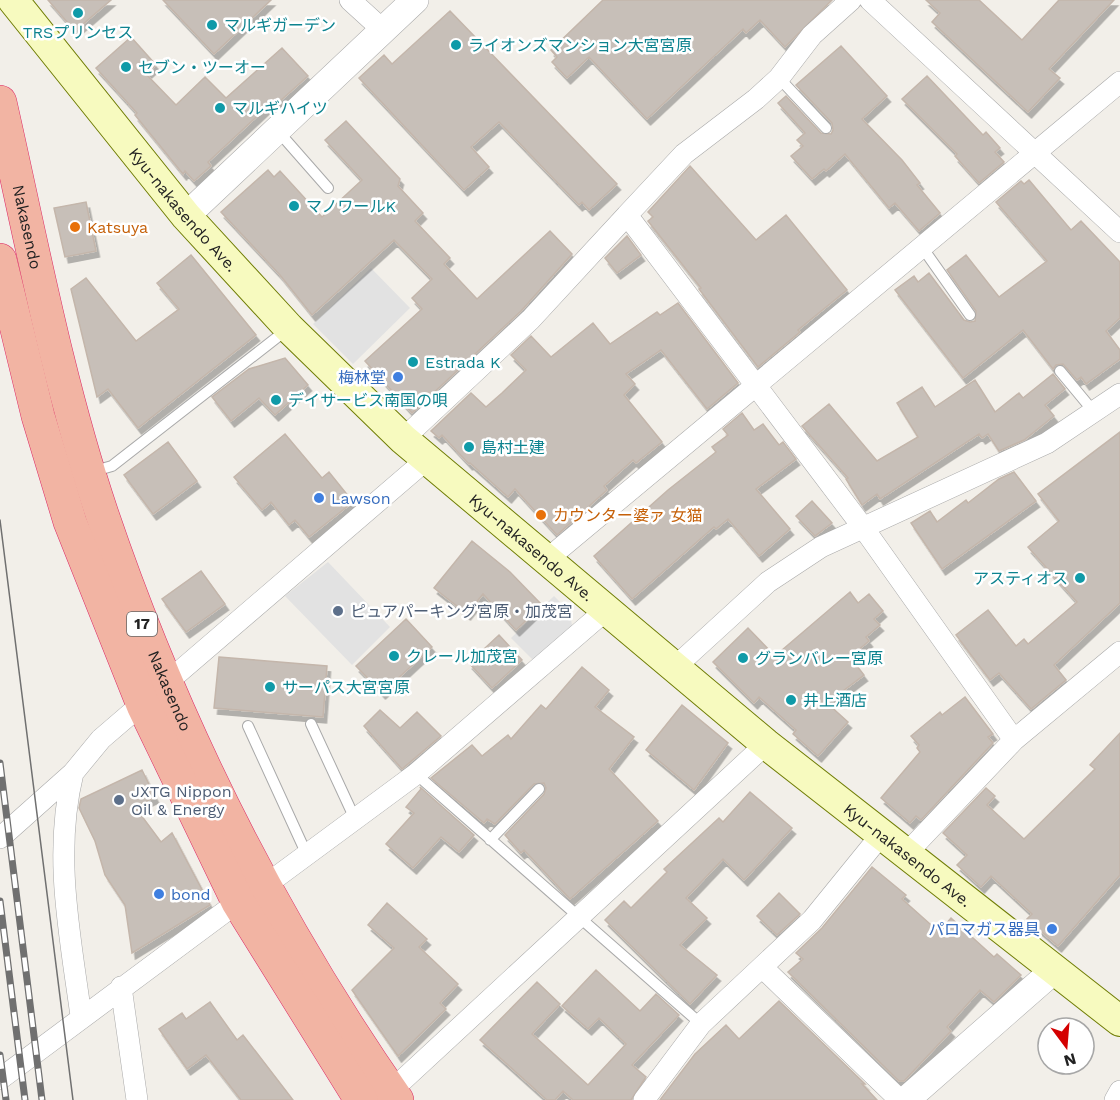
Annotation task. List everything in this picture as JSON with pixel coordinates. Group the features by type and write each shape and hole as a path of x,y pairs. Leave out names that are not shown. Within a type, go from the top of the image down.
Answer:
{"highway":[{"name":"Nakasendo","path":"0,102 49,320 90,472 155,695"},
{"name":"Nakasendo","path":"0,260 9,346 70,522 155,695 215,793 250,894 382,1098"}],"main road":[{"name":"Kyu-nakasendo Ave.","path":"13,0 186,216 289,328 402,439 766,744 1053,971 1120,1021"}],"street":[{"path":"350,0 384,30"},
{"path":"186,216 415,0"},
{"path":"402,439 530,320 684,154 756,99 779,78 812,35 851,0"},
{"path":"870,0 1120,232"},
{"path":"545,561 1120,82"},
{"path":"627,215 755,388 862,526 1014,740"},
{"path":"674,668 768,582 821,548 862,526 1047,443 1120,394"},
{"path":"0,838 73,773 101,739 426,460"},
{"path":"0,1079 81,1016 416,774 605,611"},
{"path":"905,855 1014,740 1120,652"},
{"path":"382,1098 580,919 766,744"},
{"path":"73,773 64,806 63,878 81,1016"},
{"path":"644,1100 702,1024 812,920 881,836"},
{"path":"763,968 900,1100"},
{"path":"906,1100 1053,971"},
{"path":"121,987 137,1100"},
{"path":"1115,1100 1120,1091"}],"lane":[{"path":"779,78 826,128"},
{"path":"277,130 328,188"},
{"path":"922,248 970,315"},
{"path":"90,472 112,466 289,328"},
{"path":"1060,370 1094,412"},
{"path":"311,724 355,819"},
{"path":"248,726 306,855"},
{"path":"416,774 702,1024"},
{"path":"490,840 539,789"}],"shaded area":[{"path":"371,268 410,308 353,364 313,324"},
{"name":"ピュアパーキング宮原・加茂宮","path":"328,562 390,627 352,665 285,596"},
{"path":"554,596 570,612 572,626 535,662 511,638"}],"building":[{"name":"TRSプリンセス","path":"48,0 111,0 75,31"},
{"name":"マルギガーデン","path":"163,0 271,0 214,54"},
{"path":"603,0 832,0 785,47 760,20 746,33 743,29 647,119 589,57 567,78 552,62 557,57 551,50"},
{"path":"926,0 979,0 1022,40 1059,0 1114,0 1049,69 1060,78 1028,112 932,22 940,13"},
{"path":"450,11 617,184 589,210 582,202 579,205 499,122 471,147 489,167 464,190 359,78 384,55 392,64"},
{"path":"131,37 156,65 146,74 176,105 205,77 226,98 282,48 308,76 270,110 267,107 208,162 211,166 194,181 185,171 183,174 135,115 137,113 96,68"},
{"path":"841,46 887,96 862,119 902,160 920,183 917,185 940,213 919,231 895,203 889,208 845,154 826,171 824,169 812,179 791,156 803,146 797,140 805,133 778,103 786,96 821,133 831,134 832,123 796,85"},
{"path":"927,76 983,135 986,132 1000,148 995,152 1004,162 979,183 955,156 957,154 902,99"},
{"path":"346,121 400,179 398,186 423,213 415,221 450,258 444,264 477,299 550,231 572,254 521,311 412,413 365,361 422,309 412,298 432,279 394,240 312,315 280,275 221,212 268,170 274,177 280,171 322,217 362,180 325,140"},
{"path":"690,166 756,240 786,215 847,290 798,330 800,332 758,367 699,289 701,288 648,221 653,217 648,212"},
{"path":"1029,180 1071,230 1081,221 1120,262 1120,318 1106,331 1120,350 1120,359 1086,384 1081,377 1077,380 1063,364 1056,365 1053,369 1023,330 963,378 895,290 914,276 918,282 929,273 964,320 975,321 976,311 947,270 966,255 999,297 1047,261 996,202 1021,181 1024,184"},
{"path":"86,202 96,251 65,257 54,208"},
{"path":"627,236 641,255 617,273 605,258"},
{"path":"191,255 256,335 138,428 108,389 97,397 71,289 86,278 136,341 179,309 157,283"},
{"path":"678,303 738,383 707,409 661,350 626,374 635,384 624,395 662,442 636,463 633,460 604,486 607,490 557,535 515,489 508,497 469,464 442,435 439,438 431,431 471,393 486,407 502,393 526,370 511,355 531,336 551,357 593,323 610,344 657,312 660,315"},
{"path":"285,358 308,385 275,415 259,398 231,421 212,397 249,369"},
{"path":"1053,374 1065,389 1045,405 1054,416 1024,440 999,451 988,434 982,438 979,434 880,499 877,494 862,505 846,479 848,478 802,426 829,404 877,461 918,437 897,403 922,387 935,407 975,380 995,412 1019,393 1023,398"},
{"path":"742,413 754,430 763,424 779,445 783,442 796,459 756,489 790,529 759,556 728,519 716,529 714,527 632,599 594,556 668,490 716,452 712,447 728,435 723,429"},
{"path":"1120,432 1120,603 1054,665 1066,680 1031,709 999,673 990,680 956,635 988,610 1016,646 1024,639 1028,644 1077,602 1028,547 1059,521 1038,494"},
{"path":"285,434 322,478 329,472 353,502 309,537 295,520 289,525 271,502 262,510 234,477"},
{"path":"168,442 197,481 153,514 124,475"},
{"path":"1014,472 1036,501 942,569 911,523 930,511 937,522 966,500 968,503 999,479"},
{"path":"812,501 832,523 815,536 796,516"},
{"path":"472,541 510,572 542,605 516,630 483,594 467,614 434,588"},
{"path":"201,571 225,604 186,632 162,599"},
{"path":"850,592 858,603 869,594 883,611 874,619 880,625 866,637 869,641 850,657 864,675 827,703 848,722 818,756 793,734 796,730 759,697 754,703 713,662 748,628 775,656"},
{"name":"クレール加茂宮","path":"406,619 432,647 382,693 356,666"},
{"path":"499,635 522,660 492,688 469,663"},
{"name":"サーパス大宮宮原","path":"219,657 327,666 323,717 214,708"},
{"path":"582,667 609,690 595,707 634,737 609,769 658,821 570,899 524,850 521,853 505,835 544,794 546,788 544,783 534,784 495,824 487,819 484,823 431,778 472,745 482,756 508,735 511,739 541,705 546,709"},
{"path":"965,697 993,734 988,737 993,743 921,820 916,816 910,823 881,798 920,752 917,748 919,745 911,736 940,712 942,715"},
{"path":"682,705 728,743 694,790 646,750"},
{"path":"380,710 400,728 417,712 441,736 402,769 364,726"},
{"path":"1120,733 1120,875 1058,946 1027,919 1032,914 991,876 981,887 957,865 967,855 943,833 986,788 995,796 987,805 1024,839 1095,769 1090,765"},
{"path":"142,770 155,797 135,807 161,842 172,833 210,905 132,953 125,905 105,875 95,841 79,808 81,799"},
{"path":"420,787 474,835 459,852 441,837 413,868 386,844 414,813 406,807 421,789"},
{"path":"750,792 792,828 744,880 723,859 686,898 707,918 680,945 717,975 690,1004 605,920 624,901 631,908 667,872 664,869 719,818 723,822"},
{"path":"872,867 906,895 902,899 939,932 951,918 994,957 997,954 1021,975 994,1002 980,990 947,1027 951,1031 904,1081 899,1081 788,972 803,959 796,953 822,928"},
{"path":"779,893 800,914 777,935 757,916"},
{"path":"387,903 427,939 419,947 458,984 440,1003 446,1009 398,1056 352,990 394,948 368,925"},
{"path":"596,970 640,1011 656,994 679,1015 632,1065 646,1077 631,1100 573,1100 563,1091 555,1100 547,1100 480,1040 537,982 560,1004 532,1034 588,1085 626,1044 599,1018 588,1029 562,1006"},
{"path":"779,1001 865,1084 862,1084 877,1100 660,1100 695,1054 726,1025 739,1039"},
{"path":"210,1002 237,1040 243,1035 293,1100 241,1100 206,1055 187,1069 159,1029 182,1013 186,1019"}],"tram line":[{"path":"0,520 73,1100"}],"railway":[{"path":"0,763 42,1100"},
{"path":"0,901 25,1100"},
{"path":"0,1055 6,1100"}],"place":[{"name":"TRSプリンセス","path":"78,13"},
{"name":"マルギガーデン","path":"212,25"},
{"name":"ライオンズマンション大宮宮原","path":"456,45"},
{"name":"セブン・ツーオー","path":"126,67"},
{"name":"マルギハイツ","path":"220,108"},
{"name":"マノワールK","path":"294,206"},
{"name":"Katsuya","path":"75,227"},
{"name":"Estrada K","path":"413,362"},
{"name":"梅林堂","path":"398,377"},
{"name":"デイサービス南国の唄","path":"276,400"},
{"name":"島村土建","path":"469,447"},
{"name":"Lawson","path":"319,498"},
{"name":"カウンター婆ァ 女猫","path":"541,515"},
{"name":"アスティオス","path":"1080,578"},
{"name":"ピュアパーキング宮原・加茂宮","path":"338,611"},
{"name":"クレール加茂宮","path":"394,656"},
{"name":"グランバレー宮原","path":"743,658"},
{"name":"サーパス大宮宮原","path":"270,687"},
{"name":"井上酒店","path":"791,700"},
{"name":"JXTG Nippon Oil & Energy","path":"119,800"},
{"name":"bond","path":"159,894"},
{"name":"パロマガス器具","path":"1052,929"}]}
